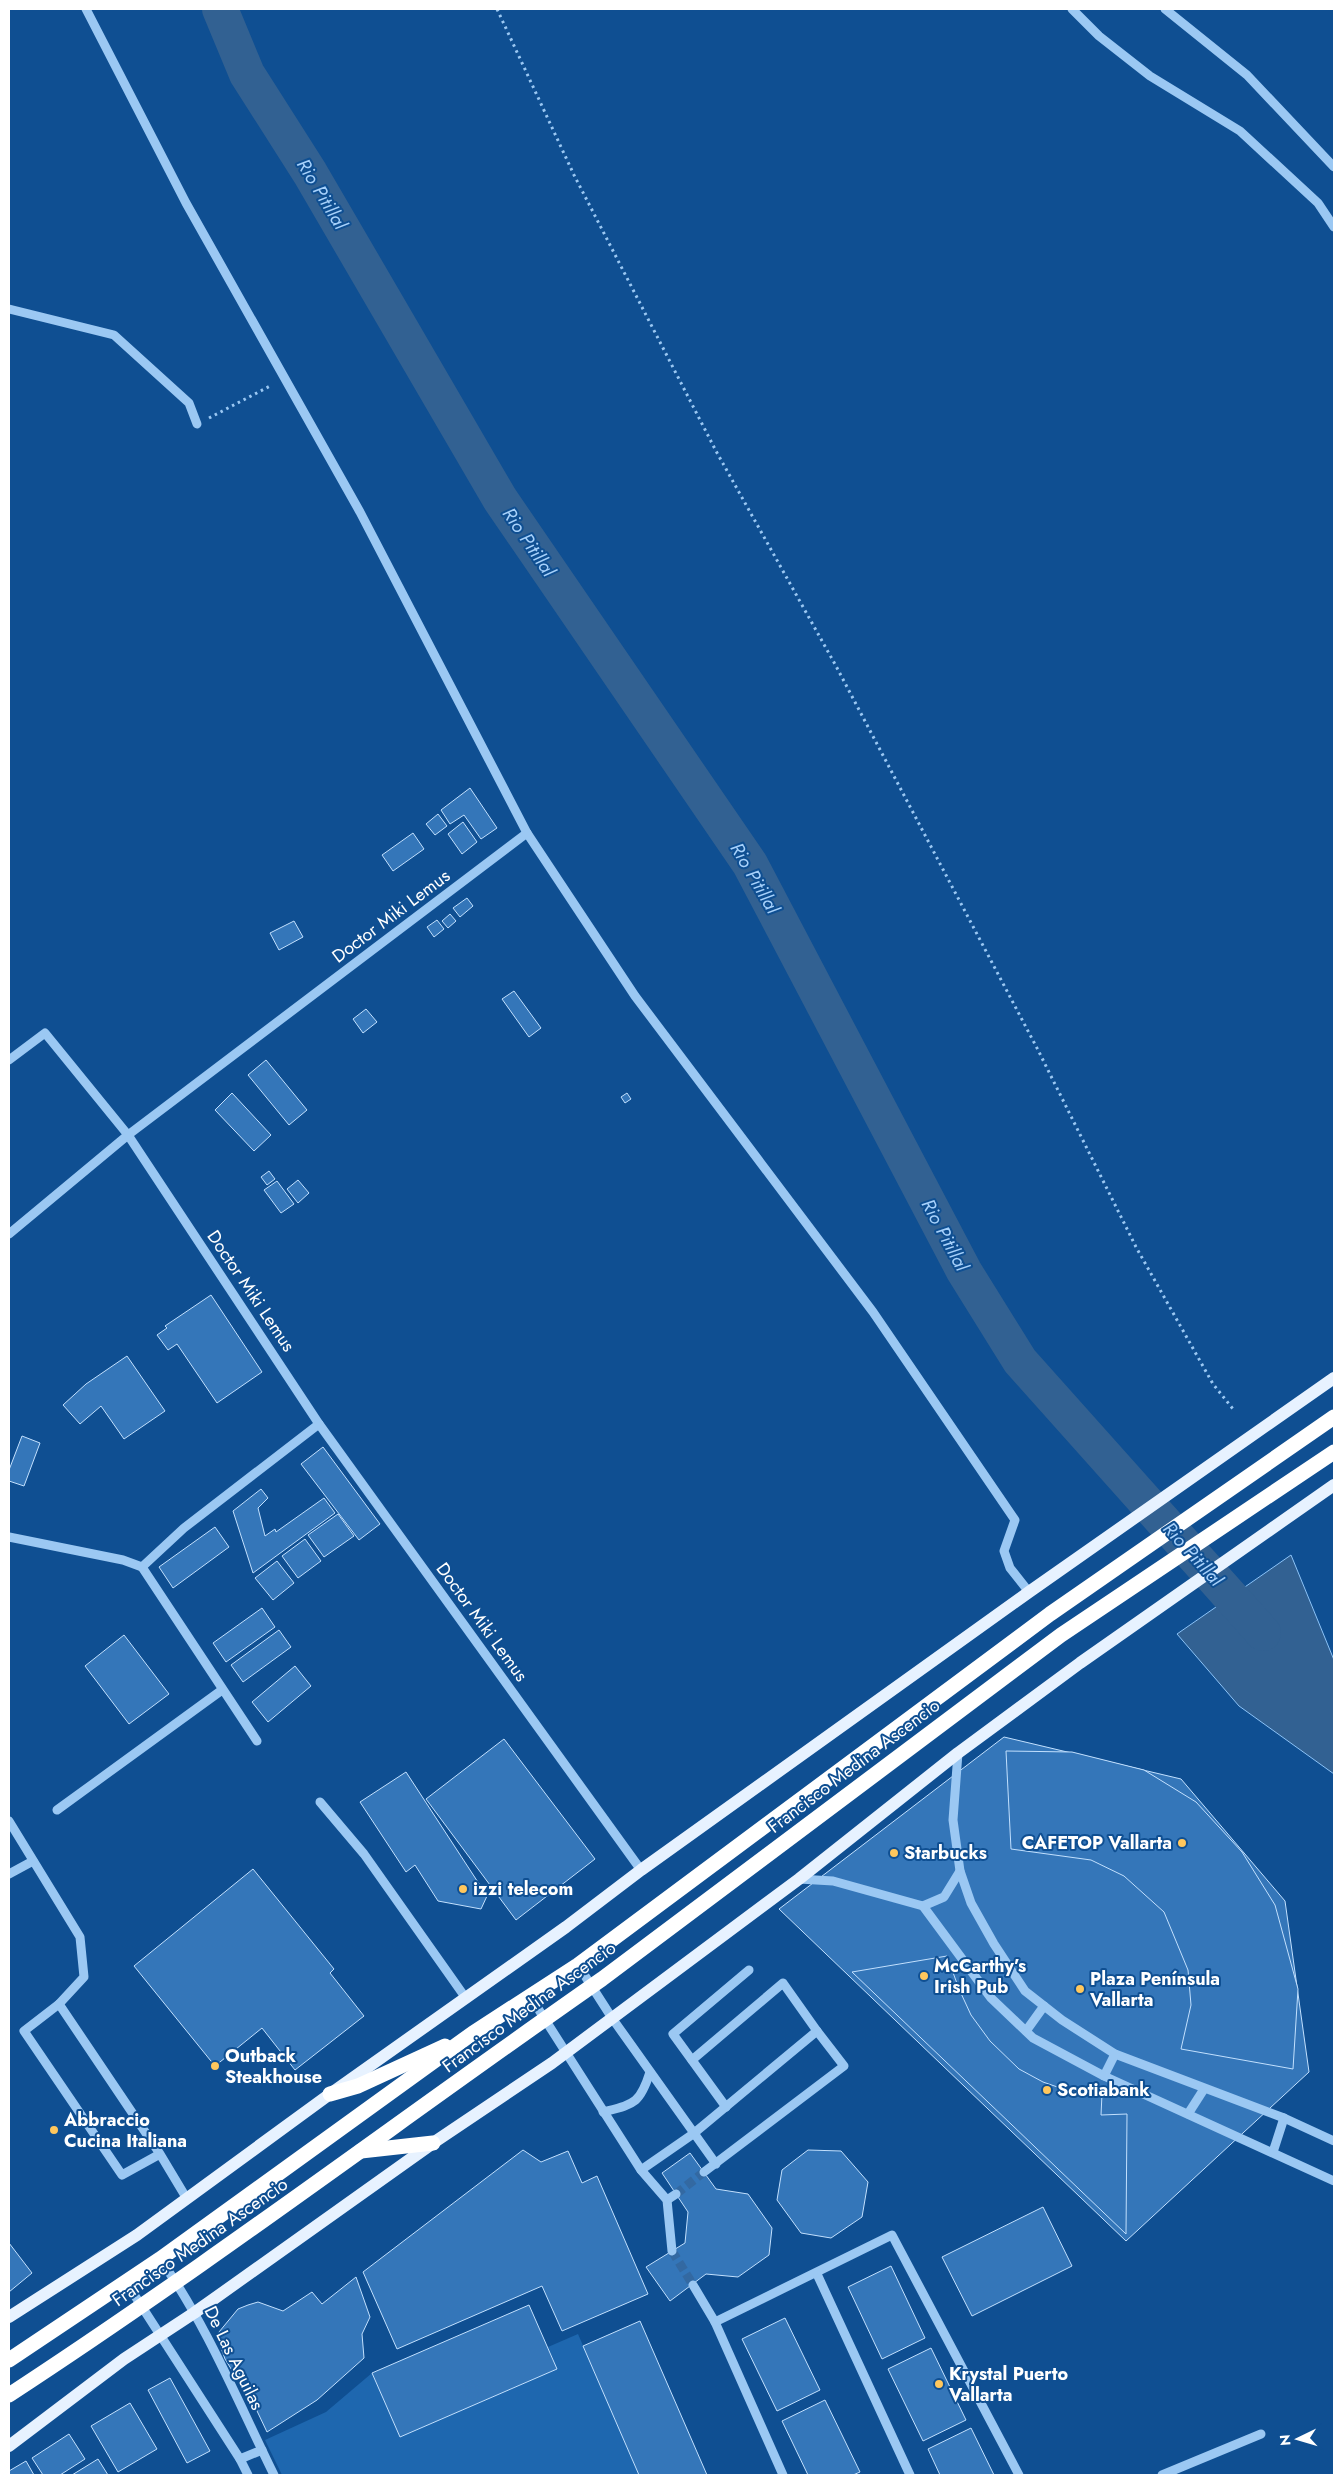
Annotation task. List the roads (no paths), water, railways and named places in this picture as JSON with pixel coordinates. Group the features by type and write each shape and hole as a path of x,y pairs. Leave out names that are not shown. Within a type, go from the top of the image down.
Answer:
{"highway":[{"name":"Francisco Medina Ascencio","path":"9,2360 160,2259 473,2033 578,1965 1050,1614 1333,1418"},
{"name":"Francisco Medina Ascencio","path":"9,2395 142,2307 544,2018 592,1986 1061,1635 1334,1452"},
{"path":"330,2094 358,2086 473,2033"},
{"path":"360,2152 433,2143"}],"main road":[{"path":"9,2317 137,2235 330,2094 566,1927 641,1870 1032,1590 1334,1378"},
{"path":"9,2446 124,2359 161,2336 433,2143 566,2052 799,1879 958,1753 1080,1663 1334,1486"}],"street":[{"path":"86,9 186,203 360,512 528,833 635,996 873,1312 1014,1520 1004,1551 1010,1568 1032,1590"},
{"path":"1072,9 1099,36 1150,76 1240,131 1318,204 1334,227"},
{"path":"1165,9 1247,76 1334,167"},
{"path":"9,309 114,335 189,403 197,424"},
{"name":"Doctor Miki Lemus","path":"528,833 128,1135 320,1424 641,1870"},
{"path":"9,1060 45,1033 128,1135 9,1234"},
{"path":"142,1567 184,1528 320,1424"},
{"path":"9,1537 122,1560 142,1567 257,1740"},
{"path":"57,1810 222,1690"},
{"path":"958,1753 953,1820 960,1871 971,1903 994,1944 1025,1991 1115,2054 1284,2118 1334,2141"},
{"path":"320,1802 374,1867 465,1997"},
{"path":"9,1821 80,1937 84,1977 59,2004 24,2031 122,2175 160,2154"},
{"path":"9,1874 33,1861"},
{"path":"923,1906 944,1897 960,1871"},
{"path":"799,1879 833,1881 923,1906 991,1998 1034,2038 1104,2076 1334,2181"},
{"path":"578,1965 612,2018 716,2164"},
{"path":"726,2107 673,2034 749,1970"},
{"path":"692,2060 783,1983 844,2066 704,2172"},
{"path":"530,1996 641,2170 666,2200 672,2251"},
{"path":"59,2004 160,2154 187,2199"},
{"path":"1026,2031 1044,2006"},
{"path":"641,2170 693,2134 817,2031"},
{"path":"1104,2076 1115,2054"},
{"path":"603,2112 629,2106 643,2093 650,2072"},
{"path":"1188,2114 1204,2089"},
{"path":"1273,2152 1284,2118"},
{"path":"666,2200 676,2194"},
{"path":"716,2322 817,2274 892,2235 1019,2475"},
{"name":"De Las Aguilas","path":"160,2259 177,2282 194,2313 274,2475"},
{"path":"817,2274 910,2475"},
{"path":"126,2282 248,2475"},
{"path":"693,2285 716,2322 783,2475"},
{"path":"1162,2475 1261,2434"},
{"path":"240,2460 262,2450"}],"waterway":[{"name":"Rio Pitillal","path":"220,9 247,74 310,173 500,499 750,864 964,1271 1020,1361 1263,1633"}],"tunnel":[{"path":"676,2194 704,2172"},
{"path":"672,2251 693,2285"}],"place":[{"name":"CAFETOP Vallarta","path":"1182,1843"},
{"name":"Starbucks","path":"894,1853"},
{"name":"izzi telecom","path":"463,1889"},
{"name":"McCarthy’s Irish Pub","path":"924,1976"},
{"name":"Plaza Península Vallarta","path":"1080,1989"},
{"name":"Outback Steakhouse","path":"215,2066"},
{"name":"Scotiabank","path":"1047,2090"},
{"name":"Abbraccio Cucina Italiana","path":"54,2130"},
{"name":"Krystal Puerto Vallarta","path":"939,2384"}]}
